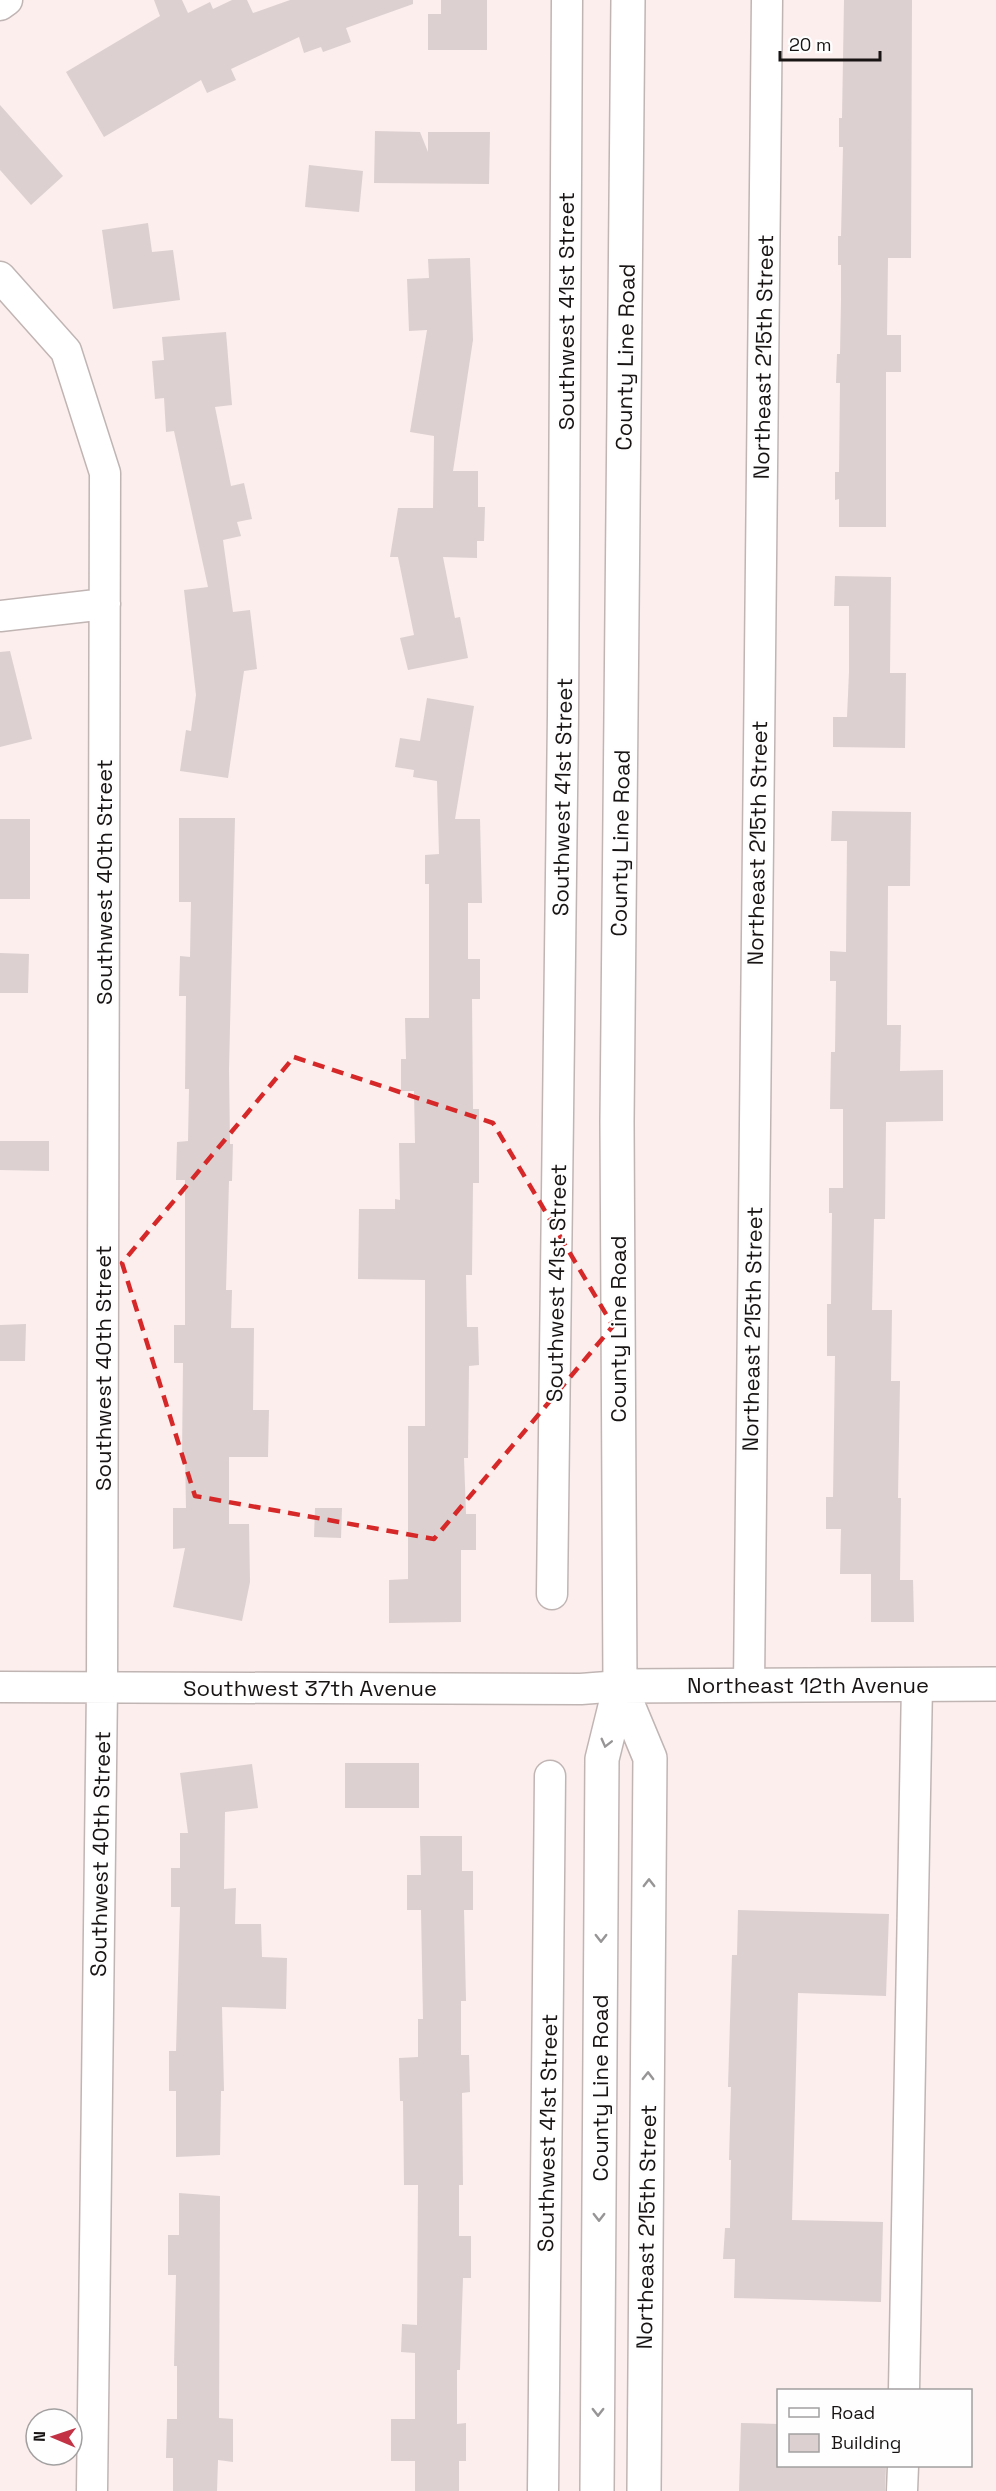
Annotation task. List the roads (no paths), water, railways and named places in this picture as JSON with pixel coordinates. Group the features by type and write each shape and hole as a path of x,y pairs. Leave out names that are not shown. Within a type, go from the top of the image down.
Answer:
{"street":[{"path":"0,5 7,0"},
{"name":"Southwest 41st Street","path":"552,1594 563,715 567,0"},
{"name":"County Line Road","path":"597,2491 602,1759 620,1686 617,1122 628,0"},
{"name":"Northeast 215th Street","path":"748,1685 767,0"},
{"name":"Southwest 40th Street","path":"0,277 66,351 105,473 102,1689 92,2491"},
{"path":"0,616 105,604"},
{"path":"904,2389 917,1684"},
{"name":"Northeast 12th Avenue","path":"620,1686 996,1684"},
{"name":"County Line Road","path":"620,1686 650,1758 649,1962"},
{"name":"Southwest 37th Avenue","path":"0,1687 581,1689 620,1686"},
{"name":"Southwest 41st Street","path":"543,2491 550,1776"},
{"name":"Northeast 215th Street","path":"644,2491 649,1962"},
{"path":"902,2491 903,2467"}]}
